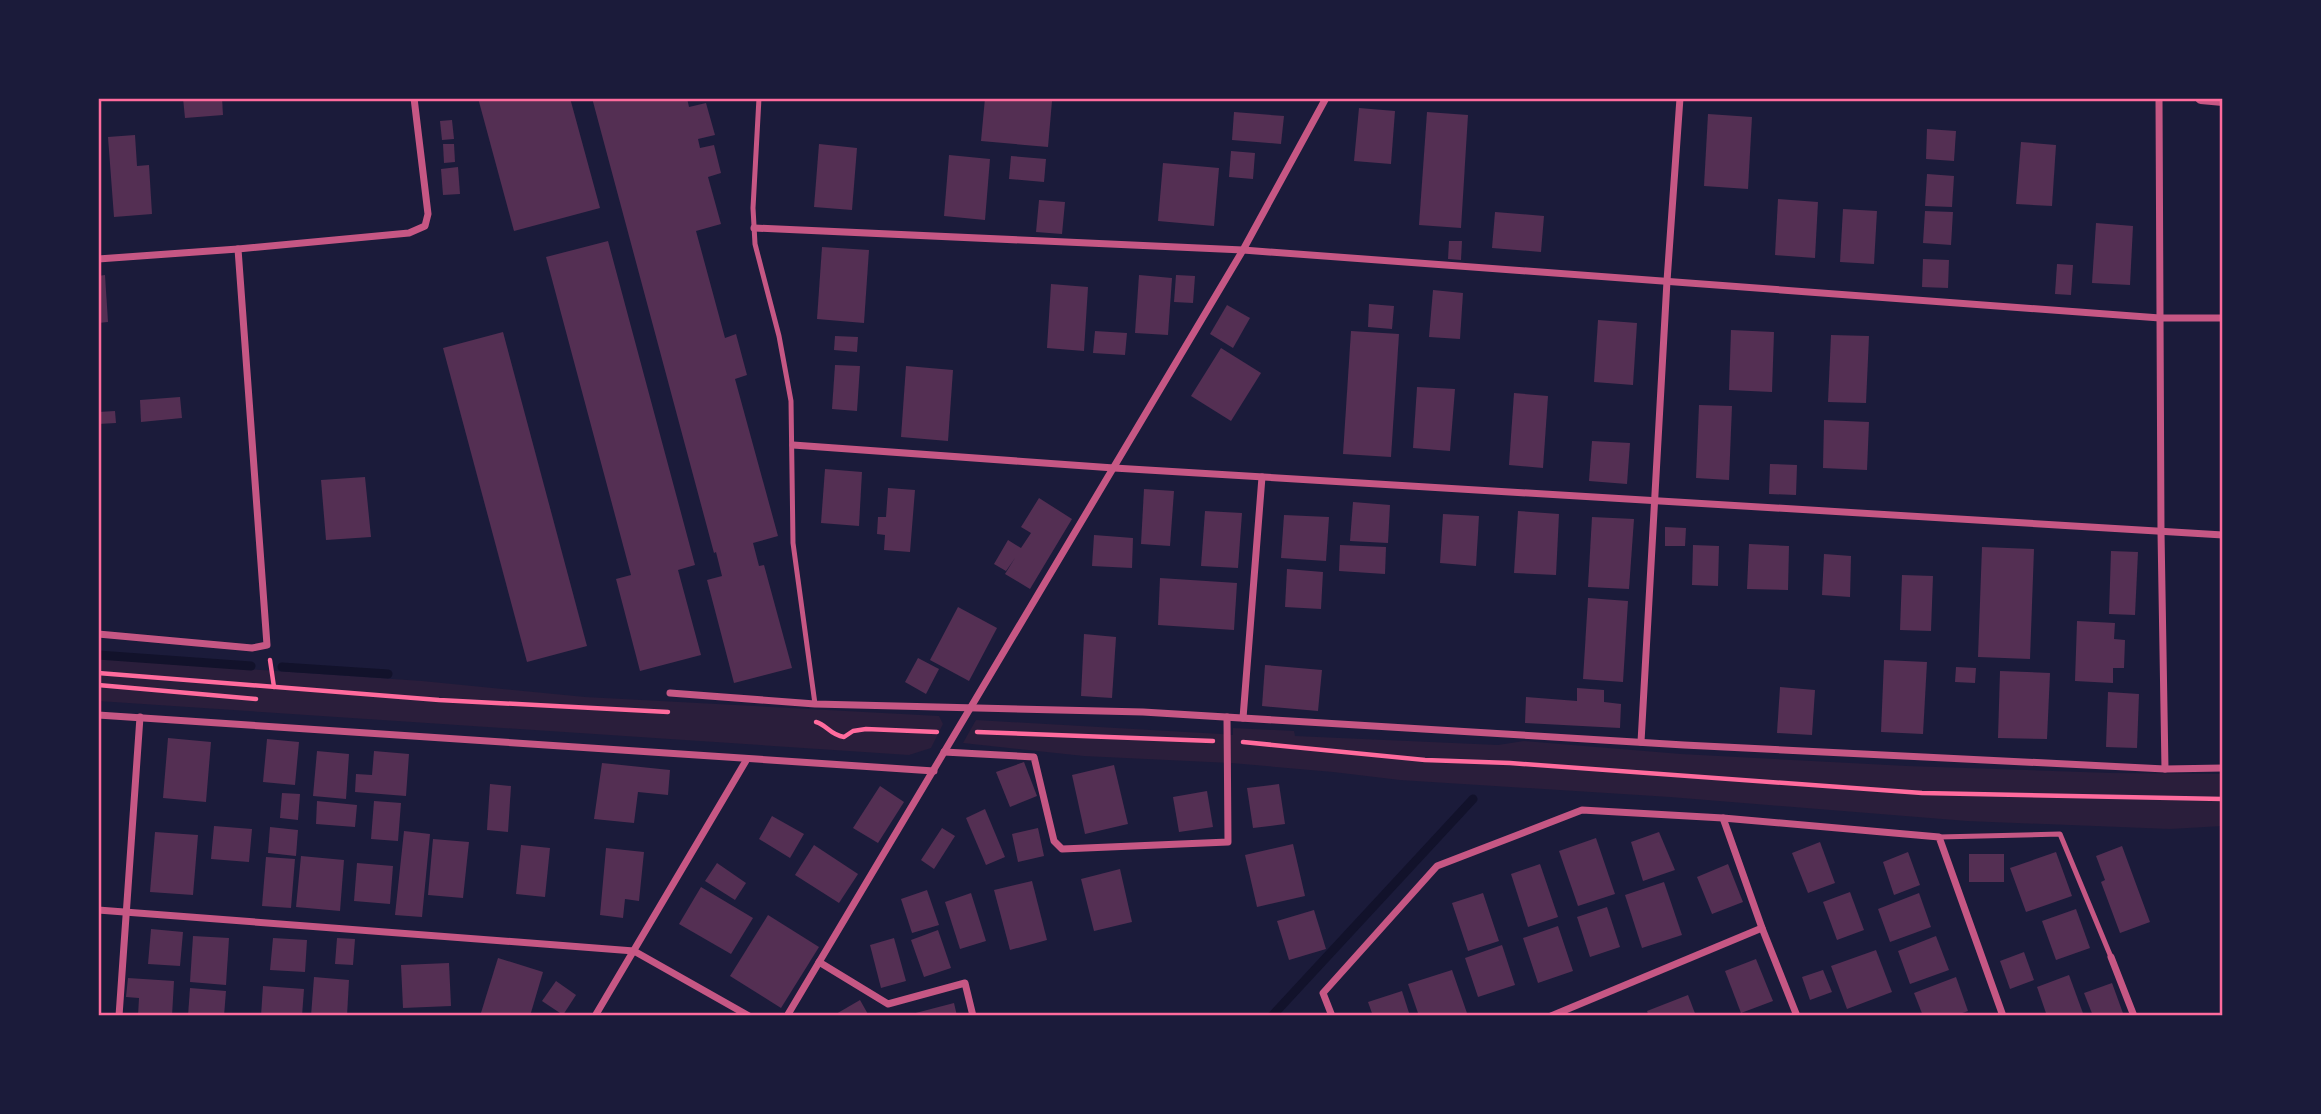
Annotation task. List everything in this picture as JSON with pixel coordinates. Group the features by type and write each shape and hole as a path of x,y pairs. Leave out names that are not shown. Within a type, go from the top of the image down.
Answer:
{"street":[{"path":"98,259 409,233 425,226 428,214 414,98"},
{"path":"788,1016 1243,250 1326,98"},
{"path":"1641,743 1680,98"},
{"path":"2159,98 2165,769"},
{"path":"2201,98 2223,100"},
{"path":"754,228 1243,250 2160,318 2223,318"},
{"path":"98,634 252,648 267,645 238,249"},
{"path":"793,445 1114,468 2223,535"},
{"path":"1242,718 1262,477"},
{"path":"670,693 815,705 1143,712 1641,743 2165,769 2223,768"},
{"path":"98,715 934,771"},
{"path":"119,1016 140,717"},
{"path":"944,752 1034,757 1054,841 1062,849 1228,842 1227,717"},
{"path":"595,1016 747,759"},
{"path":"1332,1016 1323,993 1437,866 1582,810 1723,818 1939,837 2003,1016"},
{"path":"1723,818 1762,929 1797,1016"},
{"path":"98,910 634,951 749,1016"},
{"path":"1551,1016 1762,929"},
{"path":"2111,957 2134,1016"},
{"path":"820,962 888,1004 965,983 973,1016"}],"lane":[{"path":"759,98 755,244 789,388 793,445 793,543 815,705"},
{"path":"1939,837 2060,834 2111,957"}],"path":[{"path":"267,645 274,687"},
{"path":"98,673 439,700 681,713"},
{"path":"98,685 256,699"},
{"path":"807,722 820,723 834,736 844,737 853,730 866,729 1227,741 1281,744 1425,760 1523,764 1922,793 2223,799"}],"shaded area":[{"path":"98,659 422,681 585,697 939,716 943,724 931,748 909,755 98,701"},
{"path":"976,720 1233,735 1233,728 1294,731 1295,736 1498,745 1524,741 1681,754 1907,766 2223,774 2223,826 2170,829 1967,821 1670,797 1400,780 1231,763 1084,756 963,743"}],"building":[{"path":"183,98 222,98 223,115 185,118"},
{"path":"478,98 570,98 600,208 514,231"},
{"path":"592,98 687,98 689,107 706,103 715,135 698,139 700,148 714,145 721,173 708,177 721,224 696,231 725,338 736,334 747,375 735,379 778,536 753,543 759,566 764,565 792,668 734,683 707,580 722,576"},
{"path":"985,98 1052,101 1048,147 981,141"},
{"path":"1359,108 1395,111 1391,164 1354,161"},
{"path":"1234,112 1284,116 1281,144 1232,140"},
{"path":"1427,112 1468,115 1461,228 1419,225"},
{"path":"1708,114 1752,117 1748,189 1704,186"},
{"path":"452,120 454,139 442,140 440,121"},
{"path":"1927,129 1956,131 1954,161 1926,159"},
{"path":"135,135 137,166 149,165 152,214 114,217 108,137"},
{"path":"2021,142 2056,145 2052,206 2016,204"},
{"path":"443,144 454,144 455,162 444,163"},
{"path":"819,144 857,148 852,210 814,207"},
{"path":"1231,151 1255,153 1253,179 1229,177"},
{"path":"949,155 990,159 985,220 944,216"},
{"path":"1011,156 1046,159 1044,182 1009,179"},
{"path":"1163,163 1219,168 1214,226 1158,221"},
{"path":"458,167 460,194 443,195 441,169"},
{"path":"1927,174 1954,176 1952,207 1925,206"},
{"path":"1778,199 1818,202 1815,258 1775,255"},
{"path":"1039,200 1065,202 1062,234 1036,232"},
{"path":"1843,209 1877,211 1874,264 1840,262"},
{"path":"1925,211 1953,212 1951,245 1923,243"},
{"path":"1495,212 1544,216 1541,252 1492,248"},
{"path":"2096,223 2133,226 2130,285 2092,283"},
{"path":"608,241 695,565 678,570 701,655 640,671 616,579 631,575 546,257"},
{"path":"1449,241 1462,241 1461,260 1448,259"},
{"path":"822,247 869,250 864,323 817,319"},
{"path":"1923,259 1949,260 1948,288 1922,287"},
{"path":"2057,264 2073,265 2071,295 2055,294"},
{"path":"105,275 108,322 98,323 98,276"},
{"path":"1139,275 1172,278 1168,335 1135,333"},
{"path":"1176,275 1195,276 1193,303 1174,302"},
{"path":"1051,284 1088,287 1084,351 1047,348"},
{"path":"1433,290 1463,293 1460,339 1429,337"},
{"path":"1369,304 1394,306 1392,329 1368,327"},
{"path":"1227,305 1250,318 1233,348 1210,334"},
{"path":"1598,320 1637,323 1633,385 1594,382"},
{"path":"1731,330 1774,332 1772,392 1729,390"},
{"path":"1095,331 1127,333 1125,355 1093,353"},
{"path":"1351,331 1399,334 1391,457 1343,454"},
{"path":"503,332 587,646 527,662 443,348"},
{"path":"1831,335 1869,336 1866,403 1828,402"},
{"path":"835,336 858,337 857,352 834,350"},
{"path":"1221,348 1261,373 1231,421 1191,396"},
{"path":"835,365 860,366 857,411 832,409"},
{"path":"906,366 953,370 948,441 901,437"},
{"path":"1417,387 1455,389 1450,451 1413,448"},
{"path":"1514,393 1548,396 1543,468 1509,465"},
{"path":"180,397 182,418 141,422 140,400"},
{"path":"1699,405 1732,406 1729,480 1696,478"},
{"path":"115,411 116,423 98,424 98,412"},
{"path":"1824,420 1869,422 1867,470 1823,468"},
{"path":"1592,441 1630,443 1627,484 1589,481"},
{"path":"1770,464 1797,465 1796,495 1769,494"},
{"path":"825,469 862,472 859,526 821,523"},
{"path":"365,477 371,537 326,540 321,480"},
{"path":"888,488 915,490 910,552 884,550 885,535 877,534 878,517 886,517"},
{"path":"1144,489 1174,491 1170,546 1141,544"},
{"path":"1039,498 1072,519 1030,589 1005,574 1015,558 1006,571 994,564 1008,540 1021,548 1031,533 1021,527"},
{"path":"1353,502 1390,505 1388,543 1350,541"},
{"path":"1205,511 1242,513 1238,568 1201,566"},
{"path":"1518,511 1559,514 1556,575 1514,573"},
{"path":"1443,514 1479,516 1476,566 1440,563"},
{"path":"1284,515 1329,517 1326,561 1281,558"},
{"path":"1592,517 1634,519 1629,589 1588,587"},
{"path":"1665,527 1686,528 1685,546 1665,546"},
{"path":"1094,535 1133,538 1132,568 1092,566"},
{"path":"1749,544 1789,546 1788,590 1747,589"},
{"path":"1340,545 1386,547 1385,574 1339,571"},
{"path":"1693,545 1719,546 1718,586 1692,585"},
{"path":"1982,547 2034,549 2030,659 1978,657"},
{"path":"2111,551 2138,552 2135,615 2109,614"},
{"path":"1824,554 1851,556 1850,597 1822,595"},
{"path":"1287,569 1323,572 1321,609 1285,607"},
{"path":"1902,575 1933,576 1931,631 1900,630"},
{"path":"1160,578 1237,583 1234,630 1158,625"},
{"path":"1588,598 1628,601 1623,682 1583,679"},
{"path":"958,607 997,628 969,681 930,660"},
{"path":"2077,621 2115,623 2114,639 2125,640 2124,668 2113,668 2113,683 2075,681"},
{"path":"1084,634 1116,637 1112,698 1081,696"},
{"path":"918,658 939,669 926,694 905,682"},
{"path":"1884,660 1927,662 1923,734 1881,732"},
{"path":"1265,665 1322,670 1318,711 1262,706"},
{"path":"1956,667 1976,668 1975,683 1955,682"},
{"path":"2000,671 2050,673 2047,739 1998,738"},
{"path":"1780,687 1815,690 1812,735 1777,733"},
{"path":"1577,688 1604,690 1604,702 1621,704 1620,728 1525,723 1526,697 1577,701"},
{"path":"2108,692 2139,694 2137,748 2106,747"},
{"path":"168,738 211,742 206,802 163,798"},
{"path":"267,739 299,742 295,785 263,782"},
{"path":"317,751 349,754 346,799 313,796"},
{"path":"374,751 409,754 406,796 355,792 356,774 372,775"},
{"path":"1024,762 1037,796 1010,807 996,772"},
{"path":"602,763 670,770 668,795 638,792 634,823 594,819"},
{"path":"1114,765 1128,824 1085,834 1072,775"},
{"path":"490,784 511,786 508,832 487,830"},
{"path":"1279,784 1285,824 1253,828 1247,788"},
{"path":"880,786 904,802 878,843 853,828"},
{"path":"1207,791 1213,827 1179,832 1173,797"},
{"path":"282,793 300,794 298,820 280,818"},
{"path":"317,801 357,805 355,827 316,824"},
{"path":"374,801 401,803 398,841 371,839"},
{"path":"985,809 1005,857 986,865 966,818"},
{"path":"772,816 804,834 790,858 759,839"},
{"path":"214,826 252,829 249,862 211,859"},
{"path":"270,827 298,830 296,856 268,853"},
{"path":"942,828 955,836 934,869 921,860"},
{"path":"1038,828 1044,856 1018,862 1012,834"},
{"path":"404,831 430,834 422,917 395,915"},
{"path":"155,832 198,835 193,895 150,892"},
{"path":"1659,832 1675,870 1643,881 1631,842"},
{"path":"1596,838 1615,894 1578,906 1559,851"},
{"path":"433,839 469,842 463,898 428,895"},
{"path":"1820,842 1835,883 1808,893 1792,853"},
{"path":"1293,844 1305,896 1257,907 1245,855"},
{"path":"521,845 550,848 545,897 516,894"},
{"path":"814,845 858,874 839,903 795,875"},
{"path":"2122,846 2150,922 2120,933 2101,882 2105,880 2096,856"},
{"path":"606,848 644,852 639,901 625,899 623,918 600,915"},
{"path":"1908,852 1920,885 1894,895 1883,862"},
{"path":"2056,852 2072,896 2026,912 2010,868"},
{"path":"1969,854 2004,854 2004,882 1969,882"},
{"path":"301,856 344,860 340,911 296,907"},
{"path":"266,857 295,859 291,908 262,906"},
{"path":"357,863 393,866 390,904 354,901"},
{"path":"717,863 746,883 735,900 705,881"},
{"path":"1540,864 1558,917 1528,927 1511,874"},
{"path":"1728,864 1743,902 1712,914 1697,877"},
{"path":"1120,869 1132,922 1094,931 1081,879"},
{"path":"1032,881 1047,940 1010,950 994,890"},
{"path":"1664,882 1682,935 1642,948 1625,895"},
{"path":"701,887 753,918 731,954 679,924"},
{"path":"927,890 939,925 912,933 901,899"},
{"path":"1850,892 1864,930 1837,940 1823,902"},
{"path":"971,893 986,941 960,949 945,902"},
{"path":"1483,893 1499,941 1468,951 1452,903"},
{"path":"1919,893 1931,927 1890,942 1878,909"},
{"path":"1607,907 1620,947 1590,957 1577,917"},
{"path":"2076,909 2090,948 2056,960 2042,921"},
{"path":"1314,910 1326,949 1289,960 1277,921"},
{"path":"768,915 819,947 781,1008 730,976"},
{"path":"1558,926 1573,971 1538,983 1523,938"},
{"path":"151,929 183,932 180,966 148,964"},
{"path":"938,930 951,968 924,977 911,940"},
{"path":"193,936 229,938 226,985 190,982"},
{"path":"1936,936 1949,970 1910,984 1898,951"},
{"path":"273,938 307,940 305,972 270,970"},
{"path":"337,938 355,939 353,965 335,964"},
{"path":"894,938 906,981 881,988 870,945"},
{"path":"1502,945 1515,985 1478,997 1465,958"},
{"path":"1876,950 1892,992 1847,1009 1831,966"},
{"path":"2024,952 2034,980 2010,989 2000,961"},
{"path":"498,958 543,972 530,1016 480,1016"},
{"path":"1756,959 1773,1001 1741,1013 1725,971"},
{"path":"449,963 451,1006 403,1008 401,965"},
{"path":"1452,970 1468,1016 1419,1016 1408,984"},
{"path":"1823,970 1832,992 1810,1000 1802,977"},
{"path":"2069,975 2084,1016 2047,1016 2037,987"},
{"path":"314,977 349,980 347,1016 311,1016"},
{"path":"1956,977 1968,1011 1954,1016 1923,1016 1914,993"},
{"path":"128,978 174,981 172,1016 138,1016 139,998 126,997"},
{"path":"556,981 576,995 563,1015 542,1001"},
{"path":"2112,983 2124,1016 2093,1016 2084,993"},
{"path":"263,986 304,989 302,1016 261,1016"},
{"path":"190,988 226,991 224,1016 188,1016"},
{"path":"1402,991 1410,1016 1373,1016 1368,1002"},
{"path":"1688,995 1696,1016 1649,1016 1647,1011"},
{"path":"860,1000 869,1016 837,1016 836,1014"},
{"path":"954,1003 957,1016 908,1016 908,1015"}],"waterway":[{"path":"98,655 251,666"},
{"path":"282,667 388,674"},
{"path":"1272,1016 1473,799"}]}
